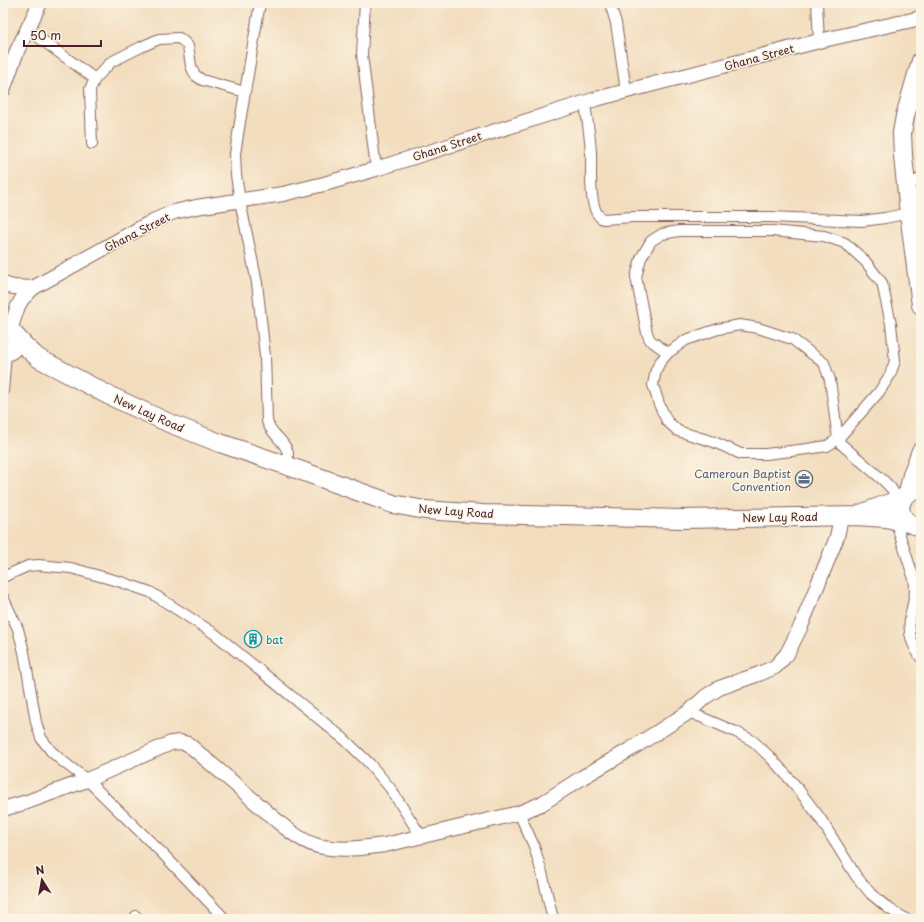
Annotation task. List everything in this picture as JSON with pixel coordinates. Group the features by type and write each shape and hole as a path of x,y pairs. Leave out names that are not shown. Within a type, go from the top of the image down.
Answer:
{"highway":[{"path":"921,61 905,116 902,133 903,156 914,182 909,213 921,305"},
{"path":"5,352 11,350 15,343 15,335 7,327"},
{"path":"7,327 38,358"},
{"path":"5,352 38,358"},
{"name":"New Lay Road","path":"38,358 108,395 169,423 220,443 393,504 425,510 483,514 683,519 848,516 886,518 908,523"},
{"path":"908,523 903,518 900,511 900,504 907,495 912,475 921,451"},
{"path":"848,516 907,495"}],"street":[{"path":"3,90 16,51 40,3"},
{"path":"260,3 239,128 236,154 236,175 257,283 265,356 268,427 285,446 288,453 288,466"},
{"path":"365,3 362,54 376,169"},
{"path":"610,3 616,23 626,91"},
{"path":"816,3 819,41"},
{"name":"Ghana Street","path":"7,327 22,300 33,288 174,212 196,207 283,194 324,184 626,91 819,41 921,18"},
{"path":"27,29 95,79"},
{"path":"92,144 90,89 95,79 111,62 159,40 179,38 183,41 188,46 191,66 198,78 245,92"},
{"path":"585,103 591,152 591,190 595,210 599,217 603,219 633,217 770,217 862,220 885,218 909,213"},
{"path":"668,353 650,340 647,333 636,276 641,258 651,241 662,234 679,231 772,231 824,236 845,243 865,260 882,283 891,324 895,361 890,375 879,392 838,439 827,446 766,454 741,454 714,442 678,431 667,421 659,404 653,385 656,370 660,362 668,353 686,340 718,328 740,325 758,328 792,339 824,363 830,380 838,439 841,444 883,480 894,493 907,495"},
{"path":"3,284 13,287 33,288"},
{"path":"3,391 5,352"},
{"path":"3,809 27,802 86,780 171,742 180,742 188,744 300,838 318,846 340,849 385,845 519,813 541,804 631,749 689,712 718,688 759,674 775,666 787,654 801,626 837,537 848,516"},
{"path":"908,523 916,586 909,630 912,641 921,658"},
{"path":"3,577 28,566 38,565 71,568 150,592 215,634 344,739 390,788 421,836"},
{"path":"3,597 18,629 24,652 36,722 41,738 50,750 86,780 162,853 225,919"},
{"path":"689,712 753,741 771,758 796,784 820,818 856,876 871,894 888,908 906,919"},
{"path":"519,813 534,846 553,919"}],"place":[{"name":"Cameroun Baptist Convention","path":"804,479"},
{"name":"bat","path":"253,639"}]}
